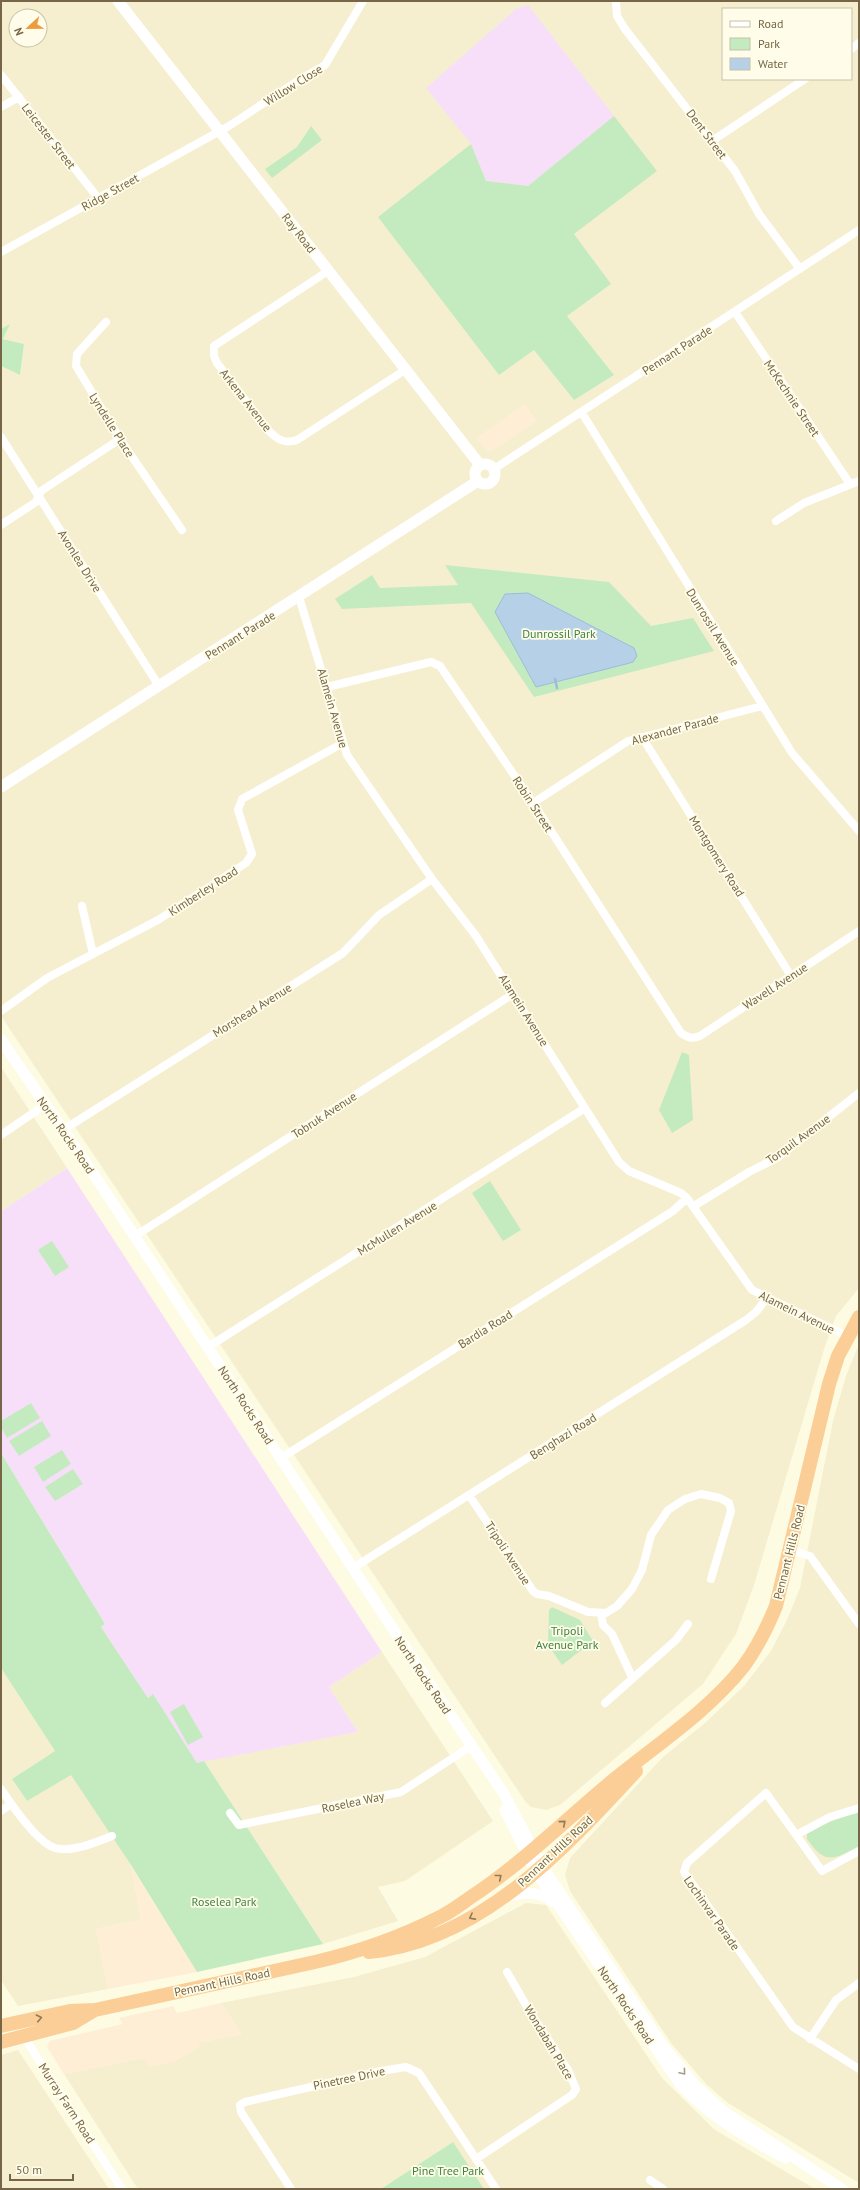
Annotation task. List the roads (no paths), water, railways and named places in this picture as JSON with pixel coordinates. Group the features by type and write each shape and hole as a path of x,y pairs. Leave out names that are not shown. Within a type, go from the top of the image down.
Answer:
{"highway":[{"name":"Pennant Hills Road","path":"349,1954 402,1935 442,1916 487,1887 616,1778 654,1750 723,1689 755,1650 776,1606 829,1384 847,1336 859,1317"},
{"name":"Pennant Hills Road","path":"1,2026 70,2011 95,2010 349,1954 394,1949 437,1935 488,1909 539,1869 620,1788 654,1750"},
{"name":"Pennant Hills Road","path":"1,2042 73,2023 95,2010"},
{"path":"1,2030 16,2030 24,2037"}],"street":[{"name":"Ray Road","path":"118,1 480,465"},
{"name":"Willow Close","path":"219,131 325,65 363,1"},
{"name":"Dent Street","path":"616,1 617,16 625,29 735,171 759,214 800,269"},
{"name":"Leicester Street","path":"1,75 98,198"},
{"path":"712,141 804,80"},
{"path":"1,108 18,97"},
{"name":"Ridge Street","path":"1,252 219,131"},
{"name":"Pennant Parade","path":"494,469 859,230"},
{"name":"Arkena Avenue","path":"328,270 214,346 214,356 217,363 269,431 283,442 297,440 405,370"},
{"name":"McKechnie Street","path":"735,312 850,484"},
{"name":"Lyndelle Place","path":"106,322 79,351 75,363 77,369 120,439 182,530"},
{"name":"Dunrossil Avenue","path":"582,412 792,753 859,831"},
{"name":"Avonlea Drive","path":"1,436 159,686"},
{"path":"1,525 36,502 42,491 120,439"},
{"path":"487,464 494,469 496,475 490,483 484,484 478,481 475,473 480,465 487,464"},
{"name":"Pennant Parade","path":"1,787 478,481"},
{"path":"776,521 804,503 859,481"},
{"name":"Alamein Avenue","path":"299,597 347,755 432,879 476,936 622,1166 629,1171 681,1193 687,1198 694,1206 746,1284 752,1290 847,1336"},
{"name":"Robin Street","path":"327,687 431,662 440,666 533,803 681,1033 691,1038"},
{"name":"Alexander Parade","path":"533,803 628,741 762,706"},
{"name":"Montgomery Road","path":"642,737 791,976"},
{"name":"Kimberley Road","path":"1,1011 45,979 162,918 248,861 251,850 238,810 242,799 343,743"},
{"name":"Morshead Avenue","path":"63,1130 343,952 379,915 432,879"},
{"path":"82,906 93,954"},
{"name":"Wavell Avenue","path":"691,1038 700,1036 859,931"},
{"name":"Tobruk Avenue","path":"134,1236 513,994"},
{"name":"North Rocks Road","path":"1,1040 134,1236 487,1771 504,1794 530,1852 559,1906 659,2054 690,2094 712,2113 773,2152 842,2189"},
{"name":"Torquil Avenue","path":"694,1206 749,1172 777,1158 859,1092"},
{"path":"1,1135 45,1105"},
{"name":"McMullen Avenue","path":"208,1347 585,1108"},
{"name":"Bardia Road","path":"281,1458 673,1211 687,1198"},
{"name":"Benghazi Road","path":"353,1568 746,1320 756,1312 767,1298"},
{"path":"632,1677 612,1634 604,1625 601,1614 617,1606 632,1589 642,1570 651,1535 664,1515 678,1503 701,1494 726,1501 731,1508 711,1579"},
{"name":"Tripoli Avenue","path":"469,1495 533,1591 537,1594 549,1596 588,1612 601,1614"},
{"path":"790,1550 810,1556 859,1624"},
{"path":"605,1703 632,1677 676,1640 688,1624"},
{"name":"Roselea Way","path":"230,1813 239,1825 400,1792 471,1746"},
{"path":"1,1789 11,1804 35,1833 55,1848 80,1847 112,1836"},
{"name":"Lochinvar Parade","path":"859,1851 822,1871 766,1793 687,1863 684,1872 686,1878 793,2027 859,2069"},
{"path":"1,1811 11,1804"},
{"path":"796,1835 830,1817 859,1808"},
{"name":"North Rocks Road","path":"539,1869 663,2046 694,2084 723,2111 773,2142 827,2180"},
{"path":"505,1896 536,1893 546,1896 559,1906"},
{"name":"Wondabah Place","path":"476,2159 572,2095 576,2089 568,2070 530,2012 507,1972"},
{"path":"810,2039 836,2000 859,1983"},
{"name":"Murray Farm Road","path":"24,2037 122,2189"},
{"name":"Pinetree Drive","path":"291,2189 241,2112 240,2106 245,2102 258,2098 381,2071 406,2067 419,2073 496,2189"},
{"path":"650,2180 663,2189"}],"water":[{"path":"528,593 634,648 637,656 633,662 536,687 495,612 505,594"}],"waterway":[{"path":"555,679 557,688"}],"park label":[{"name":"Dunrossil Park","path":"559,633"},
{"name":"Tripoli Avenue Park","path":"567,1637"},
{"name":"Roselea Park","path":"224,1901"},
{"name":"Pine Tree Park","path":"448,2170"}]}
